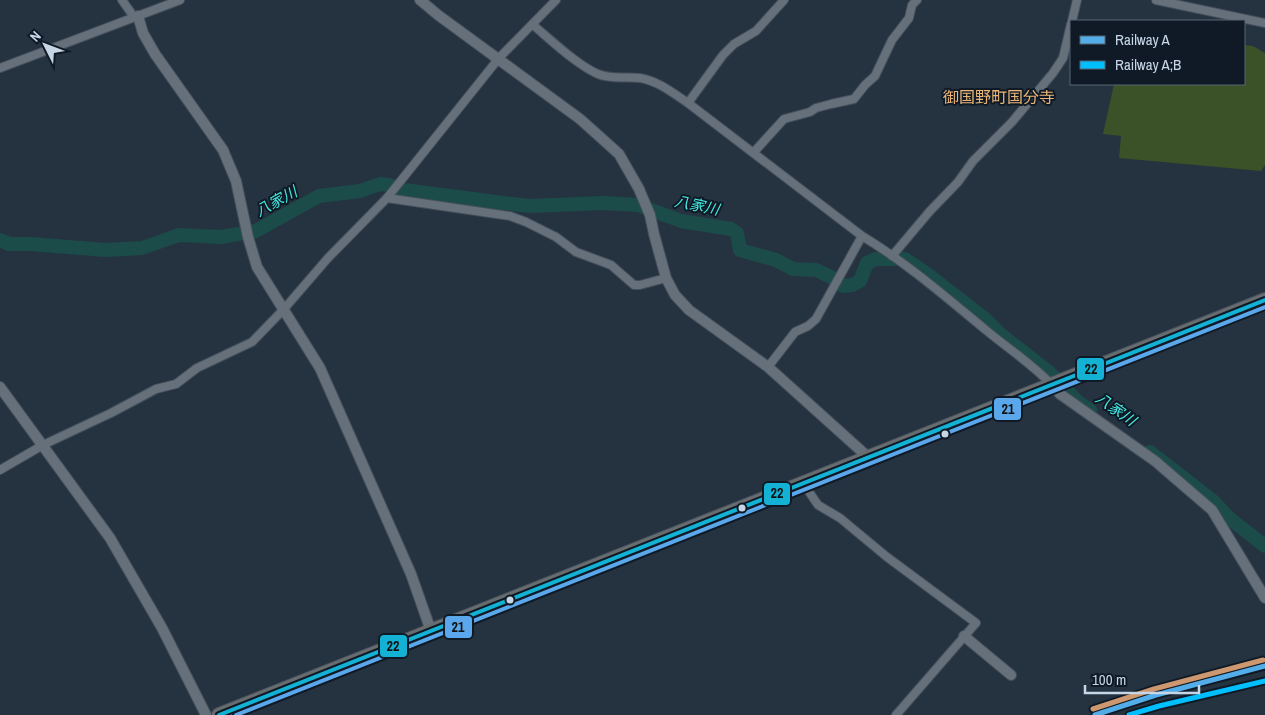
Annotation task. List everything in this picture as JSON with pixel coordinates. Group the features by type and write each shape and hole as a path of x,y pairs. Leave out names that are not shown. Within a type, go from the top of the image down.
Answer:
{"highway":[{"path":"219,715 1265,300"}],"street":[{"path":"122,0 136,17 143,34 155,54 222,150 236,181 248,237 257,267 320,368 411,574 431,630"},
{"path":"0,68 180,0"},
{"path":"420,0 580,119 619,154 639,189 650,215 666,278 675,295 689,310 768,367 868,457"},
{"path":"0,470 43,445 156,390 176,384 197,368 252,342 284,309 328,258 387,198 499,58 556,0"},
{"path":"688,103 723,55 734,44 756,31 784,0"},
{"path":"754,152 784,119 810,112 816,108 854,99 875,76 892,40 909,18 912,6 917,0"},
{"path":"1073,20 1077,0"},
{"path":"1156,0 1265,23"},
{"path":"532,25 585,67 599,74 620,79 640,78 663,86 754,152 862,236 930,284 1016,356 1040,372 1060,394 1155,461 1212,510 1265,598"},
{"path":"892,256 930,211 958,182 973,161 1012,122 1053,73 1063,58 1070,31"},
{"path":"387,198 510,216 556,237 576,252 612,265 634,284 640,285 666,278"},
{"path":"768,367 795,332 808,326 816,319 862,236"},
{"path":"0,387 110,538 162,628 206,715"},
{"path":"803,483 818,505 840,518 887,557 976,623 896,715"},
{"path":"964,636 1011,675"}],"green space":[{"path":"1245,45 1253,46 1265,53 1265,165 1261,171 1119,158 1121,136 1103,134 1114,85 1245,85"}],"waterway":[{"name":"八家川","path":"0,240 9,244 106,250 142,248 179,235 221,237 256,231 319,196 360,191 380,184 404,190 530,206 603,203 638,205 681,221 731,229 737,233 740,250 776,260 793,269 816,270 831,277 843,286 852,285 860,281 867,263 876,259 905,259 984,318 1000,334 1050,373 1079,403 1090,410"},
{"name":"八家川","path":"1150,452 1213,501 1229,518 1265,546"}],"rail line":[{"name":"A","path":"1095,715 1156,695 1265,666"},
{"name":"A;B","path":"1129,715 1265,681"}],"transit line":[{"name":"22","path":"219,715 1265,300"},
{"name":"21","path":"236,715 1265,307"},
{"path":"1093,709 1154,689 1263,660"}],"district":[{"name":"御国野町国分寺","path":"999,97"}]}
